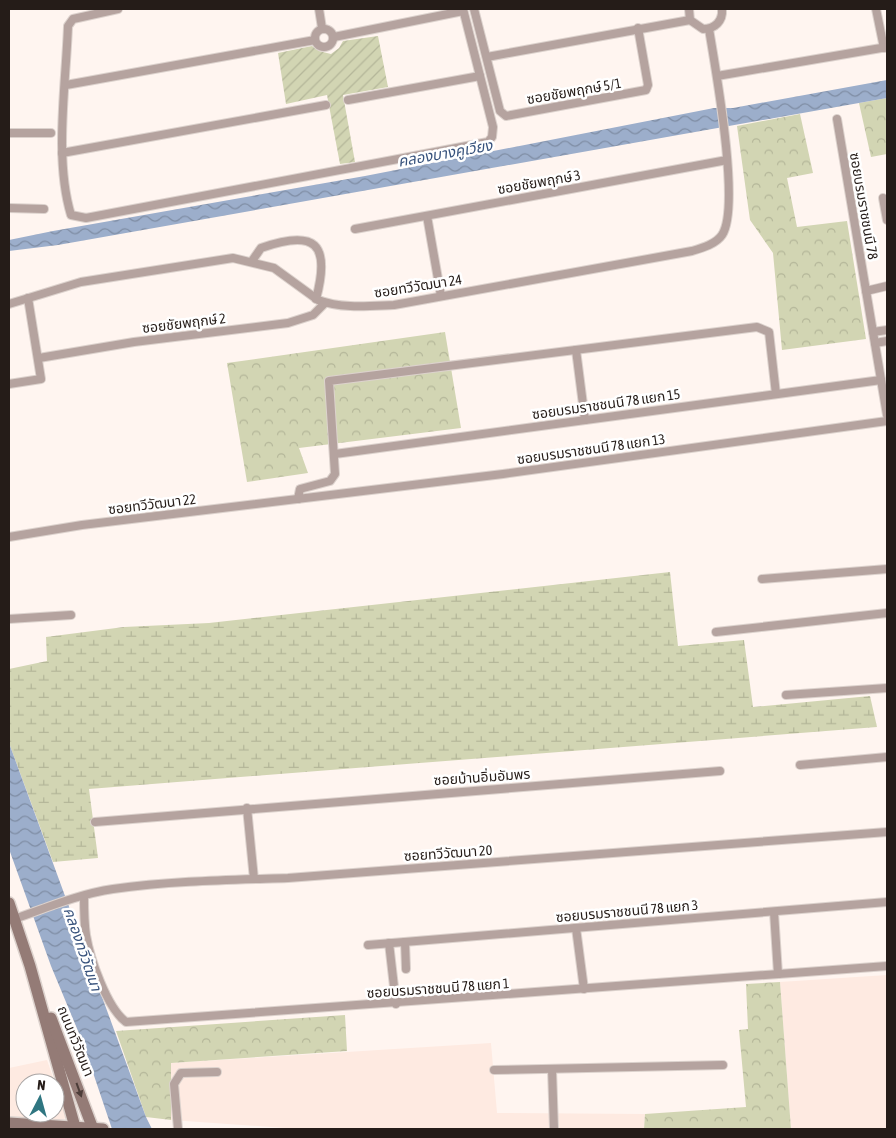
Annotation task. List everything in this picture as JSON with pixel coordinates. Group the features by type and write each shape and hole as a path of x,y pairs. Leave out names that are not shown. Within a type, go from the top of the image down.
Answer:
{"main road":[{"name":"ถนนทวีวัฒนา","path":"9,903 13,925 93,1129"},
{"name":"ถนนทวีวัฒนา","path":"30,966 75,1127"},
{"path":"9,1123 103,1129"}],"street":[{"path":"118,9 73,19 68,26 62,153 66,199 71,215 86,218 488,142 492,137 493,127 463,10 334,37"},
{"path":"319,9 322,28"},
{"name":"ซอยชัยพฤกษ์ 5/1","path":"474,9 500,111 506,116 643,92 648,85 638,28"},
{"path":"689,9 690,20 698,28 709,29 721,19 722,9"},
{"path":"717,76 885,47 876,9"},
{"path":"487,57 690,20"},
{"path":"322,28 331,31 334,37 328,47 319,46 315,40 316,34 322,28"},
{"name":"ซอยทวีวัฒนา 24","path":"9,304 81,282 233,258 252,261 274,268 325,303 362,306 394,304 692,251 709,245 722,236 727,225 729,212 727,160 720,93 709,29"},
{"path":"66,85 315,40"},
{"path":"348,100 480,76"},
{"path":"62,153 326,105"},
{"name":"ซอยบรมราชชนนี 78","path":"837,119 887,415"},
{"path":"9,133 51,133"},
{"name":"ซอยชัยพฤกษ์ 3","path":"355,229 727,160"},
{"path":"883,198 887,220"},
{"path":"9,208 44,209"},
{"path":"427,216 441,296"},
{"path":"252,261 260,248 296,239 308,240 316,246 321,255 321,278 316,298"},
{"path":"866,291 887,286"},
{"path":"9,384 41,379 28,298"},
{"name":"ซอยชัยพฤกษ์ 2","path":"39,358 134,342 288,323 313,315 325,303"},
{"path":"298,499 300,489 333,478 335,474 329,381 757,327 764,328 768,332 776,394"},
{"path":"873,332 887,330"},
{"path":"875,343 887,341"},
{"path":"576,350 585,420"},
{"name":"ซอยบรมราชชนนี 78 แยก 15","path":"335,454 881,380"},
{"name":"ซอยบรมราชชนนี 78 แยก 13","path":"298,499 503,474 887,421"},
{"name":"ซอยทวีวัฒนา 22","path":"9,537 298,499"},
{"path":"762,579 887,570"},
{"path":"716,632 887,613"},
{"path":"9,619 71,615"},
{"path":"786,695 887,688"},
{"path":"800,765 887,757"},
{"name":"ซอยบ้านอิ่มอัมพร","path":"95,822 246,808 720,771"},
{"path":"246,808 254,879"},
{"name":"ซอยทวีวัฒนา 20","path":"13,925 33,912 75,898 112,889 197,881 254,879 887,832"},
{"name":"ซอยบรมราชชนนี 78 แยก 1","path":"84,896 86,936 91,954 111,1004 119,1017 126,1022 396,1004 887,966"},
{"name":"ซอยบรมราชชนนี 78 แยก 3","path":"368,945 887,902"},
{"path":"774,912 778,974"},
{"path":"576,928 584,989"},
{"path":"405,942 406,969"},
{"path":"389,943 396,1004"},
{"path":"494,1070 722,1065"},
{"path":"552,1069 554,1129"},
{"path":"178,1129 174,1084 181,1074 217,1072"}],"shaded area":[{"path":"887,975 887,1129 791,1129 780,982"},
{"path":"491,1043 497,1113 645,1114 644,1129 299,1129 171,1120 170,1063"},
{"path":"47,1060 52,1073 15,1073 15,1117 9,1116 9,1068"}],"green space":[{"path":"378,36 388,87 343,95 355,162 340,164 327,95 286,104 278,53 312,46 319,51 331,54 339,48 343,41"},
{"path":"887,98 887,154 871,157 859,103"},
{"path":"800,114 813,173 787,178 797,227 847,221 866,339 782,350 773,253 750,220 737,126"},
{"path":"445,332 461,428 299,448 308,473 247,482 227,363"},
{"path":"670,572 678,646 744,640 753,707 870,696 877,727 89,789 98,858 53,862 9,743 9,669 47,661 46,637 124,627 209,623"},
{"path":"780,982 791,1129 644,1129 645,1114 746,1107 739,1030 748,1029 746,984"},
{"path":"345,1015 347,1051 171,1063 171,1120 146,1117 116,1031"}],"water":[{"path":"887,80 887,98 58,245 9,251 9,240 53,231 365,176 714,108 733,108"},
{"name":"คลองทวีวัฒนา","path":"9,743 152,1129 112,1129 83,1043 51,966 9,849"}],"water label":[{"name":"คลองบางคูเวียง","path":"445,153"}]}
